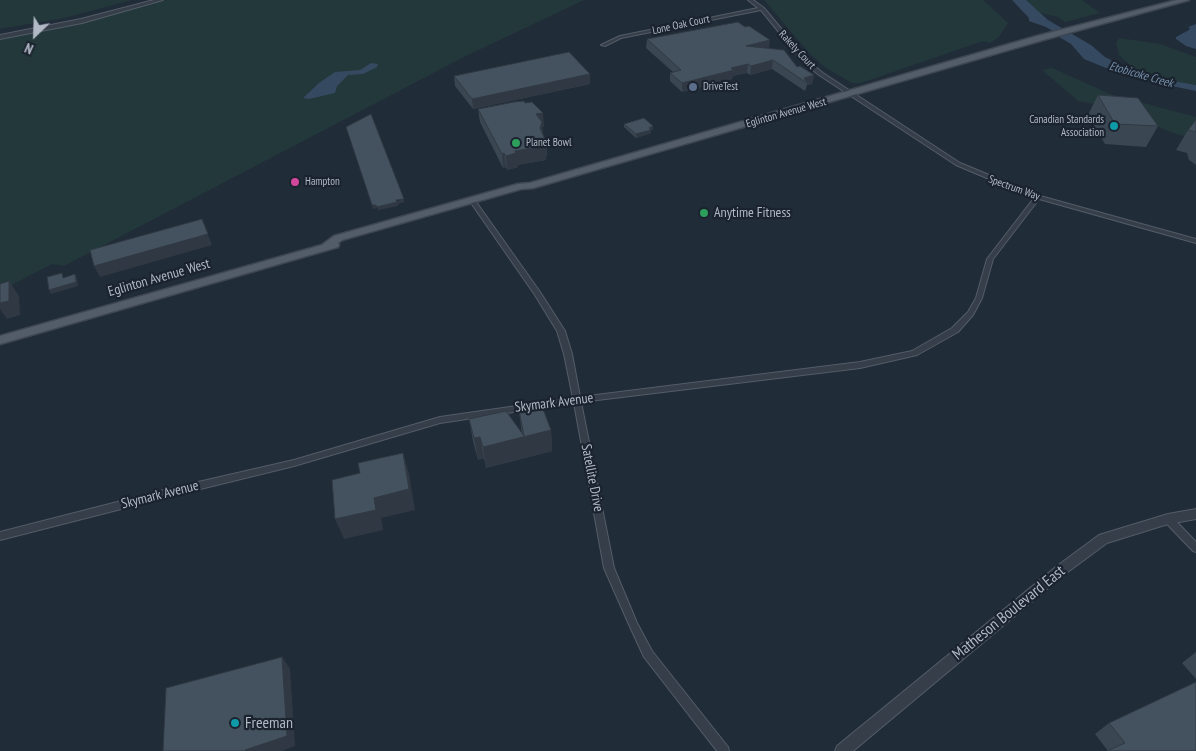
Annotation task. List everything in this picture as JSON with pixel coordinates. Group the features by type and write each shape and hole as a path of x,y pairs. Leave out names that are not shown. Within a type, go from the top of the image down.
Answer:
{"main road":[{"name":"Eglinton Avenue West","path":"0,340 327,246 341,245 474,203 523,192 530,186 1040,38 1185,0"}],"street":[{"path":"0,32 67,20 143,0"},
{"path":"0,37 82,21 160,0"},
{"name":"Rakely Court","path":"750,0 762,9 806,62 850,94"},
{"name":"Lone Oak Court","path":"603,45 620,37 762,9"},
{"name":"Spectrum Way","path":"850,94 958,164 985,177 1038,197 1196,241"},
{"name":"Skymark Avenue","path":"0,536 162,494 294,464 440,420 577,400 860,365 900,357 926,348 955,330 971,313 979,298 990,259 1038,197"},
{"name":"Satellite Drive","path":"474,203 538,294 560,331 568,354 610,568 627,609 648,654 724,751"},
{"name":"Matheson Boulevard East","path":"842,751 1061,570 1103,538 1168,519 1196,514"},
{"path":"1168,519 1196,548"}],"green space":[{"path":"0,0 132,0 64,18 0,29"},
{"path":"167,0 584,0 464,57 64,266 52,264 0,291 0,39 68,26"},
{"path":"764,0 983,0 1008,23 999,37 990,43 983,41 861,83 852,83 826,68 810,54"},
{"path":"1026,0 1082,0 1100,13 1065,22 1058,17 1040,13"},
{"path":"1119,38 1160,44 1196,57 1196,85 1152,77 1136,71 1119,55 1116,43"},
{"path":"1052,68 1110,94 1196,117 1196,139 1173,133 1114,107 1078,101 1042,70"}],"water":[{"name":"Etobicoke Creek","path":"1012,0 1026,0 1048,20 1091,45 1105,57 1130,70 1152,77 1196,85 1196,91 1138,79 1118,71 1046,27 1029,21 1029,18"},
{"path":"1196,24 1196,49 1186,46 1176,39 1176,37 1189,30 1190,28 1188,27"},
{"path":"371,63 378,64 377,67 363,74 348,75 337,86 335,93 309,99 303,98 319,83 335,72 360,70"}],"building":[{"path":"738,22 745,27 749,26 770,40 746,46 784,50 797,67 800,66 814,75 804,78 807,83 773,60 751,66 748,64 731,68 734,70 682,83 670,73 681,70 647,39"},
{"path":"569,52 590,74 472,99 454,76"},
{"path":"1098,95 1138,98 1158,126 1115,124"},
{"name":"Planet Bowl","path":"524,101 525,103 532,102 543,113 536,114 542,122 540,128 546,142 544,143 545,146 515,151 516,153 506,156 504,153 502,154 478,109"},
{"path":"371,114 404,199 377,207 372,205 346,127"},
{"path":"644,118 653,126 649,128 651,130 636,134 624,124"},
{"path":"1196,120 1196,132 1188,130"},
{"path":"202,219 208,234 94,266 90,250"},
{"path":"62,273 63,278 75,274 76,282 49,290 47,277"},
{"path":"9,281 9,301 0,303 0,284"},
{"path":"537,406 543,409 551,430 483,447 480,437 474,438 469,419 506,411 524,436 519,410"},
{"path":"403,453 409,489 374,498 376,510 335,519 332,480 360,473 358,463"},
{"name":"Freeman","path":"282,657 287,736 246,751 163,751 166,688"},
{"path":"1196,682 1196,751 1107,751 1125,743 1109,723"}],"waterway":[{"name":"Etobicoke Creek","path":"1063,35 1075,42 1088,57 1132,75"}],"place":[{"name":"DriveTest","path":"693,87"},
{"name":"Canadian Standards Association","path":"1114,126"},
{"name":"Planet Bowl","path":"516,143"},
{"name":"Hampton","path":"295,182"},
{"name":"Anytime Fitness","path":"704,213"},
{"name":"Freeman","path":"235,723"}]}
